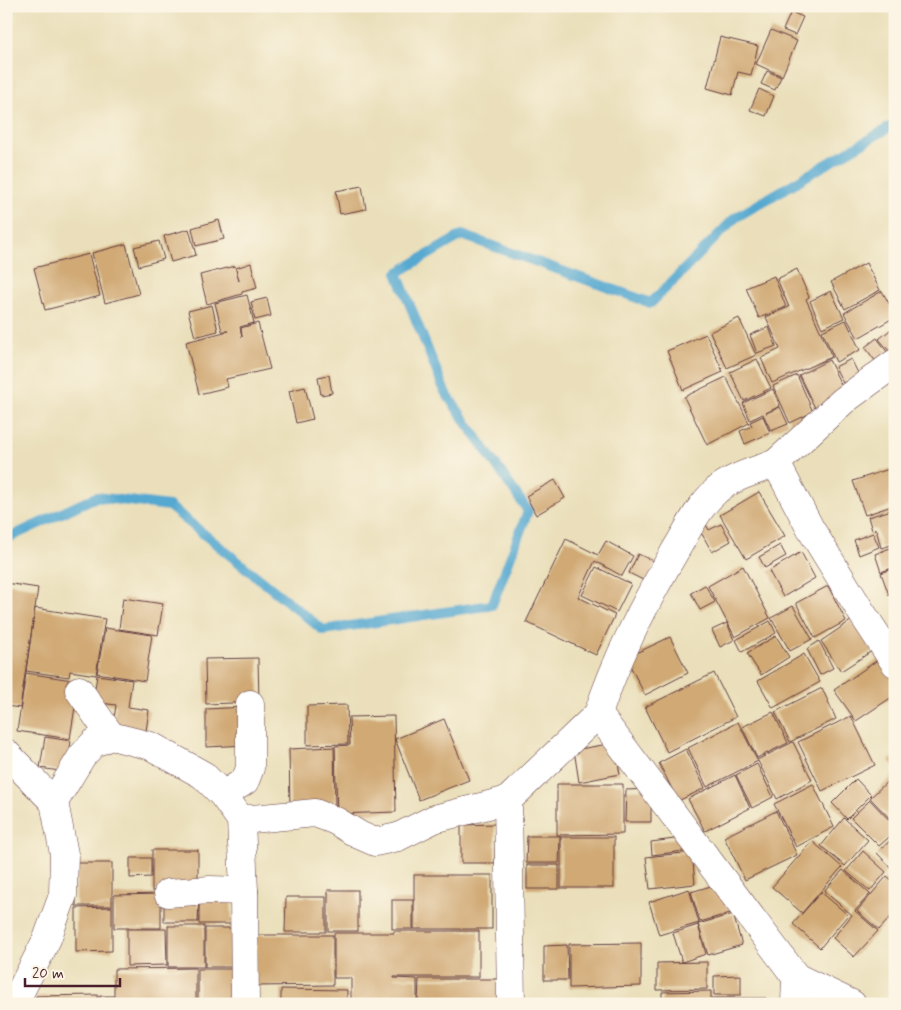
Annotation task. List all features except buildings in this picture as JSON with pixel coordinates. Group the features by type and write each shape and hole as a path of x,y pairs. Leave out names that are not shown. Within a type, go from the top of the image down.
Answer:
{"street":[{"path":"241,820 315,813 336,821 375,842 398,837 434,820 508,800 598,714 613,672 632,629 700,509 718,489 734,479 776,464 843,401 895,363"},
{"path":"776,464 810,528 895,663"},
{"path":"78,690 110,736"},
{"path":"223,795 245,781 250,768 250,704"},
{"path":"598,714 796,977 852,1004"},
{"path":"54,802 82,756 94,743 110,736 151,746 203,775 223,795 241,820 245,1004"},
{"path":"6,753 54,802 64,854 64,895 47,939 14,1004"},
{"path":"508,800 512,1004"},
{"path":"168,893 210,890 244,891"},
{"path":"796,977 796,1004"}],"waterway":[{"path":"6,539 96,497 169,506 323,630 492,605 528,511 445,392 397,273 462,235 651,303 735,218 895,124"}]}
